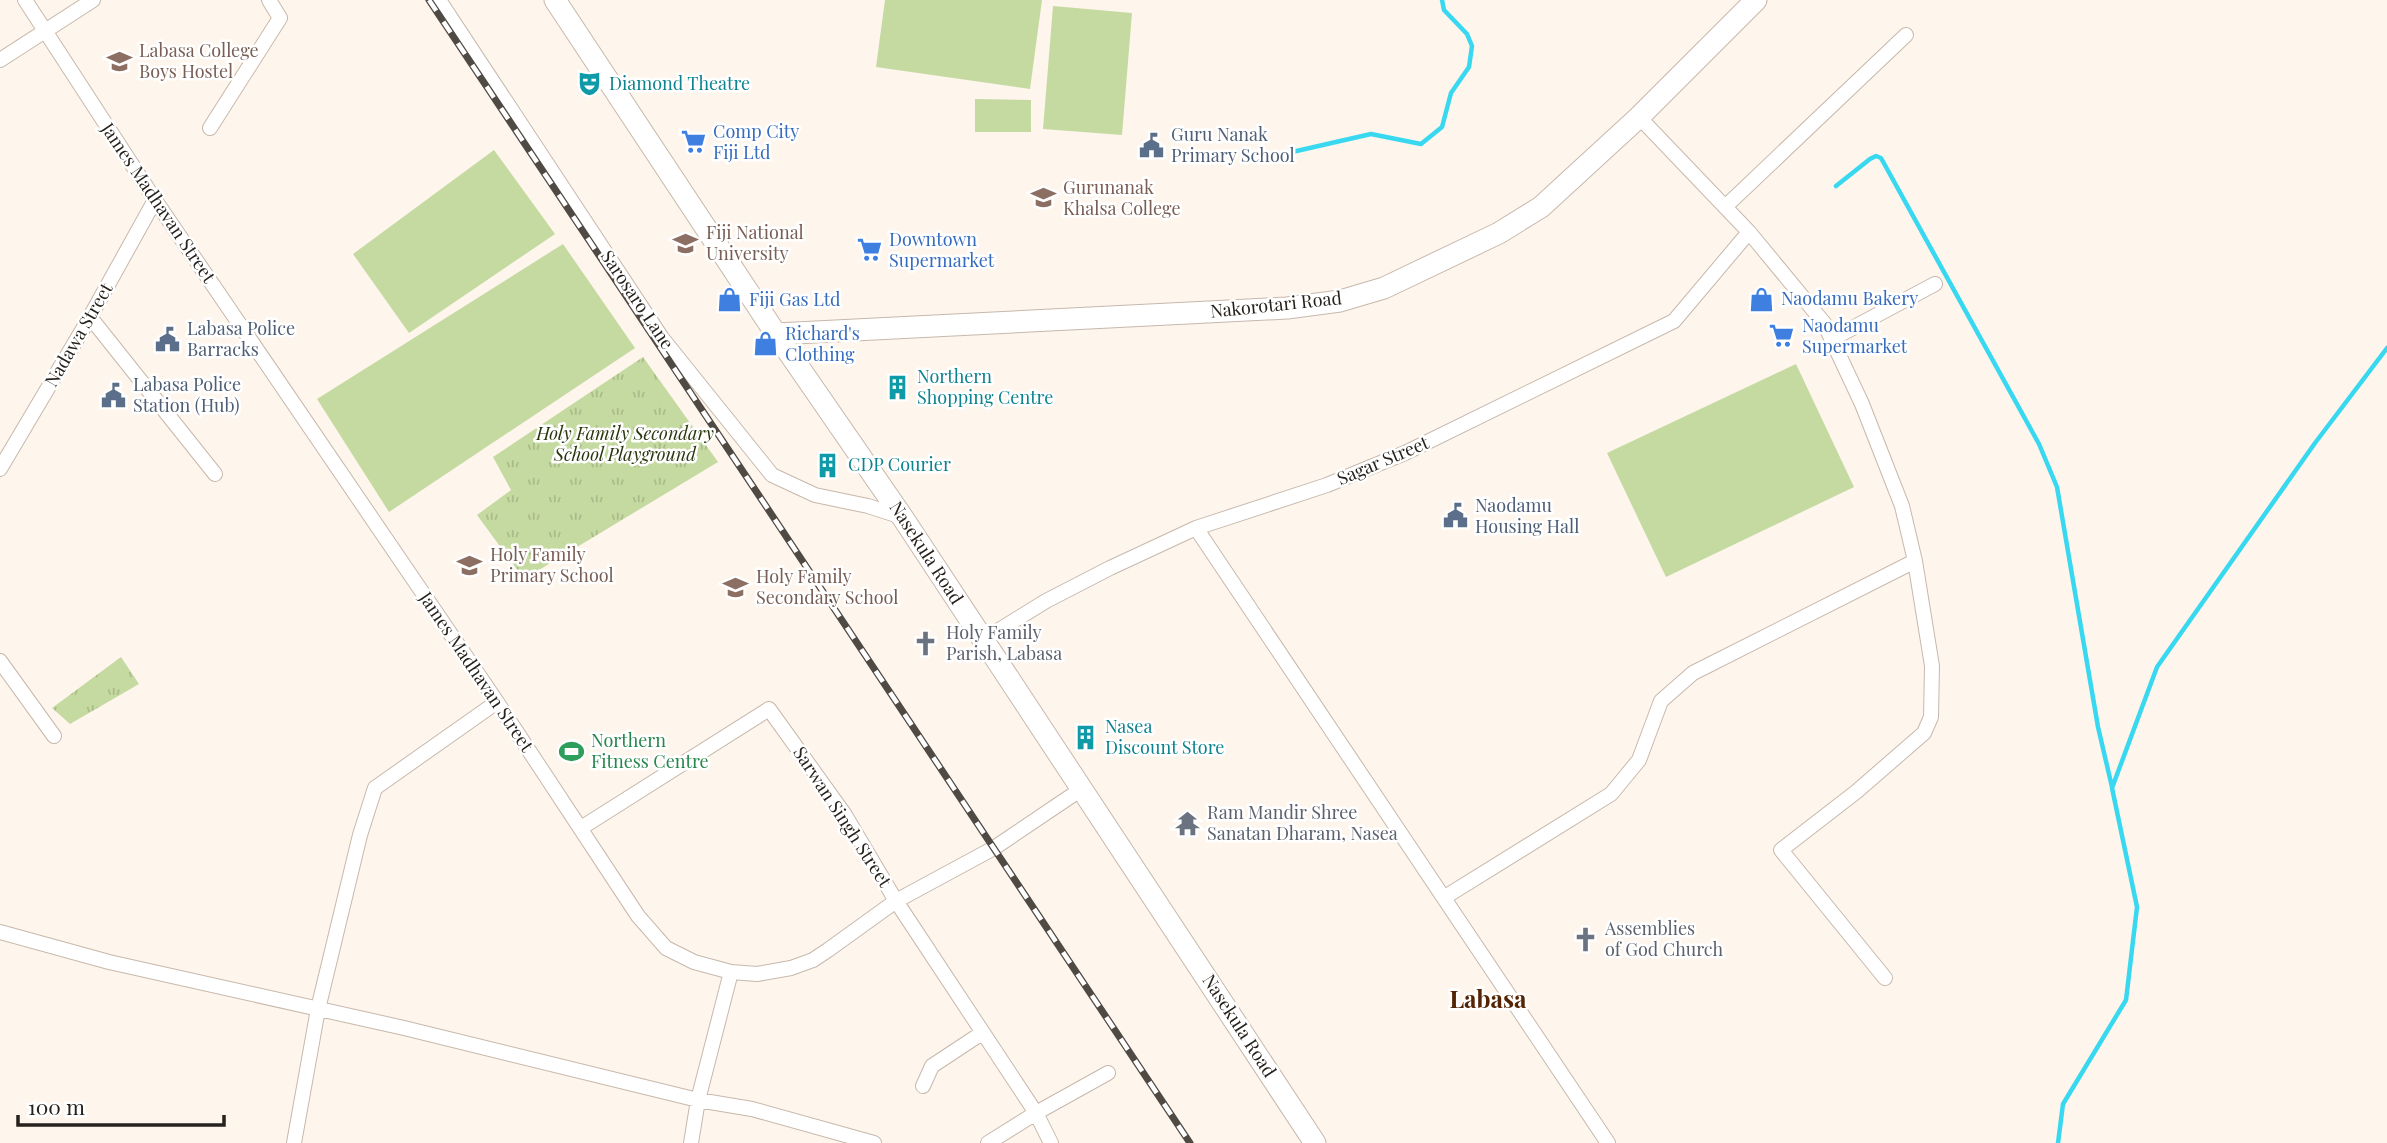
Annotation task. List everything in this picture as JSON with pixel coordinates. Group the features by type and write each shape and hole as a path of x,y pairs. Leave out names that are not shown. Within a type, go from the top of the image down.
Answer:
{"main road":[{"name":"Nasekula Road","path":"555,0 776,334 903,517 1315,1143"},
{"name":"Nakorotari Road","path":"776,334 1287,308 1340,301 1384,288 1499,233 1541,206 1639,117 1756,0"}],"street":[{"name":"James Madhavan Street","path":"26,0 155,200 497,702 638,916 666,948 694,962 731,972 768,972 813,960 896,901 994,848 1083,788"},
{"path":"0,60 93,0"},
{"path":"210,128 280,18 269,0"},
{"name":"Sarosaro Lane","path":"439,0 662,338 772,475 815,495 868,506 903,517"},
{"path":"1725,207 1906,35"},
{"path":"1639,117 1749,232 1824,323 1862,404 1902,506 1915,561 1931,666 1931,717 1924,733 1856,792 1781,850 1885,978"},
{"name":"Nadawa Street","path":"0,469 155,200"},
{"name":"Sagar Street","path":"983,640 1046,601 1196,528 1327,485 1405,453 1674,321 1749,232"},
{"path":"1832,339 1935,284"},
{"path":"90,317 215,474"},
{"path":"1196,528 1608,1143"},
{"path":"1445,897 1611,794 1639,760 1661,701 1693,673 1915,561"},
{"path":"0,662 54,736"},
{"path":"294,1143 318,1009 360,835 375,788 497,702"},
{"name":"Sarwan Singh Street","path":"580,828 769,709 845,815 896,901 1036,1113 1051,1143"},
{"path":"0,932 109,962 698,1100 752,1110 874,1143"},
{"path":"691,1143 698,1100 731,972"},
{"path":"923,1086 932,1066 982,1033"},
{"path":"988,1143 1108,1073"}],"green space":[{"path":"885,0 1042,0 1030,89 876,67"},
{"path":"1053,6 1132,13 1122,135 1043,129"},
{"path":"975,99 1031,100 1031,132 975,132"},
{"path":"494,150 555,234 409,333 353,254"},
{"path":"563,244 635,348 389,512 317,399"},
{"name":"Holy Family Secondary School Playground","path":"643,357 718,462 524,579 477,515 511,490 493,457"},
{"path":"1796,364 1854,487 1666,577 1607,453"},
{"path":"121,657 139,684 70,724 52,708"}],"waterway":[{"path":"1279,155 1371,134 1421,144 1442,127 1451,93 1469,67 1472,46 1467,34 1444,10 1442,0"},
{"path":"1836,186 1870,159 1876,156 1881,158 2039,444 2057,487 2098,727 2112,787"},
{"path":"2058,1143 2063,1104 2126,1000 2137,907 2112,788 2157,667 2315,443 2387,348"}],"railway":[{"path":"429,0 1190,1143"}],"place":[{"name":"Labasa College Boys Hostel","path":"119,61"},
{"name":"Diamond Theatre","path":"589,84"},
{"name":"Comp City Fiji Ltd","path":"693,142"},
{"name":"Guru Nanak Primary School","path":"1151,145"},
{"name":"Gurunanak Khalsa College","path":"1043,198"},
{"name":"Fiji National University","path":"686,243"},
{"name":"Downtown Supermarket","path":"869,250"},
{"name":"Naodamu Bakery","path":"1761,299"},
{"name":"Fiji Gas Ltd","path":"729,300"},
{"name":"Naodamu Supermarket","path":"1782,336"},
{"name":"Labasa Police Barracks","path":"167,339"},
{"name":"Richard's Clothing","path":"765,344"},
{"name":"Northern Shopping Centre","path":"897,387"},
{"name":"Labasa Police Station (Hub)","path":"113,395"},
{"name":"CDP Courier","path":"828,465"},
{"name":"Naodamu Housing Hall","path":"1455,516"},
{"name":"Holy Family Primary School","path":"470,565"},
{"name":"Holy Family Secondary School","path":"736,587"},
{"name":"Holy Family Parish, Labasa","path":"926,643"},
{"name":"Nasea Discount Store","path":"1085,737"},
{"name":"Northern Fitness Centre","path":"571,751"},
{"name":"Ram Mandir Shree Sanatan Dharam, Nasea","path":"1187,823"},
{"name":"Assemblies of God Church","path":"1585,939"}],"district":[{"name":"Labasa","path":"1488,1000"}]}
